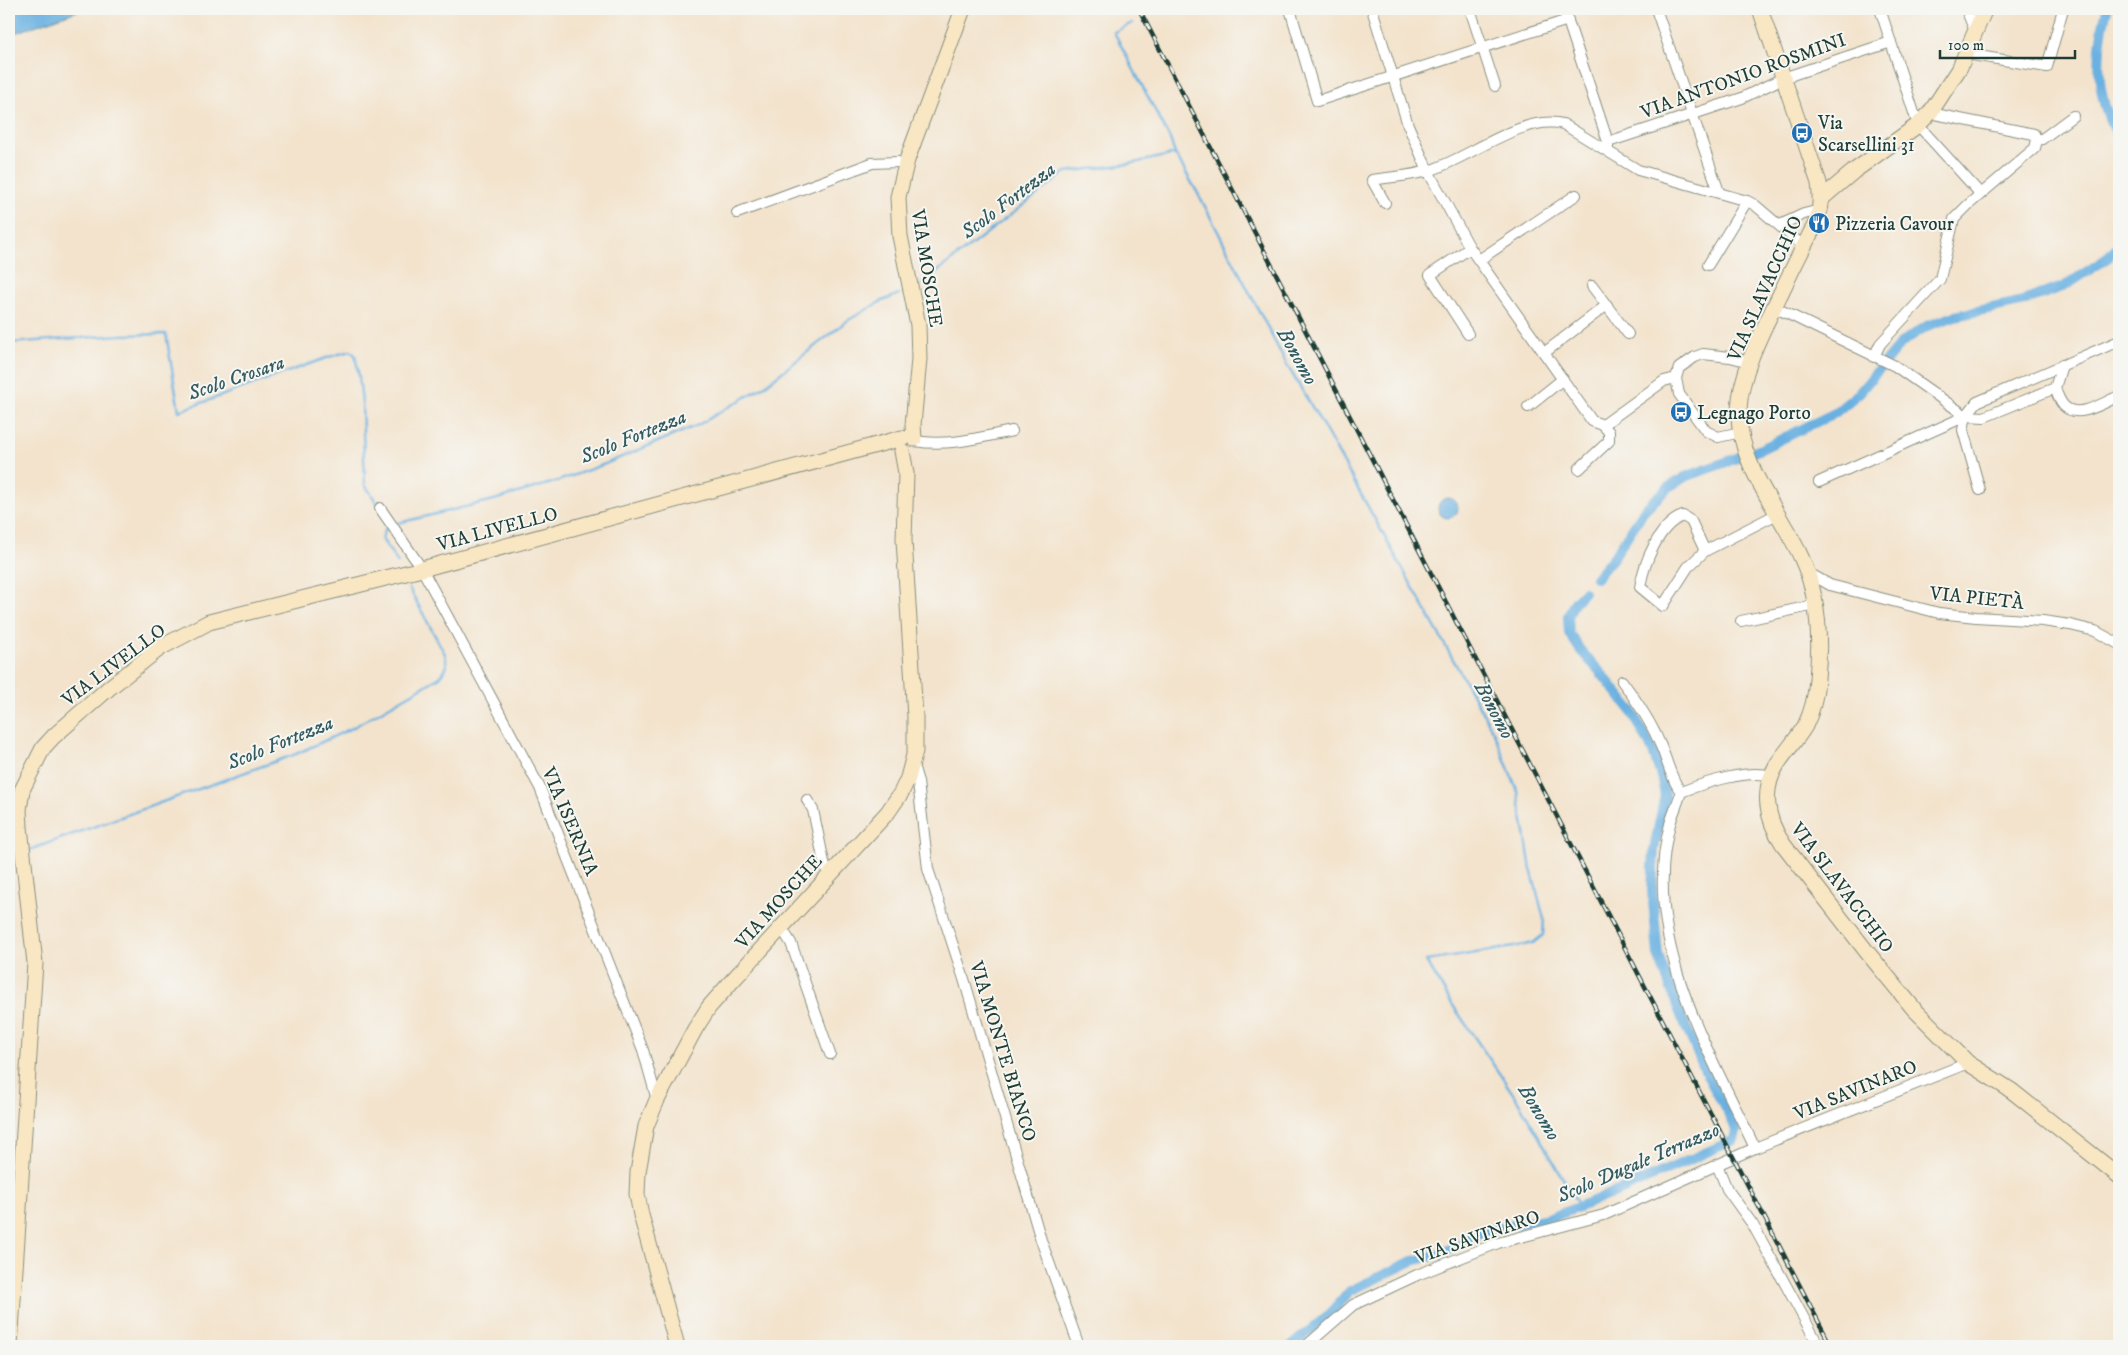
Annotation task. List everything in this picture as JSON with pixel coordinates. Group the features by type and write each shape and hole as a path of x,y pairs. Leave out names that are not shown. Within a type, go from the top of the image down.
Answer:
{"street":[{"name":"VIA MOSCHE","path":"677,1346 637,1194 643,1140 650,1113 709,1007 888,812 901,793 915,751 916,717 904,540 906,473 919,359 918,325 900,236 898,196 906,160 963,9"},
{"path":"1290,9 1317,101 1568,20"},
{"path":"1372,9 1408,125 1428,171 1470,248 1592,421 1603,425 1609,432 1609,441 1579,470"},
{"path":"1470,9 1495,86"},
{"path":"1564,9 1608,147"},
{"path":"1656,9 1719,192"},
{"path":"1760,9 1819,183 1821,205"},
{"path":"1880,9 1918,125 1977,190 1979,195"},
{"path":"1966,9 1975,31"},
{"path":"1780,225 1821,205 1854,171 1918,125 1930,113 1960,67 1985,9"},
{"path":"1966,54 2047,67 2063,9"},
{"name":"VIA ANTONIO ROSMINI","path":"1608,147 1691,114 1742,98 1783,78 1891,42"},
{"path":"1876,358 1880,344 1937,284 1942,274 1954,219 2034,148 2037,140 2034,134 1930,113"},
{"path":"2037,140 2042,139 2072,116"},
{"path":"1384,203 1372,180 1428,171 1520,129 1542,122 1553,121 1563,124 1608,147 1638,170 1747,201 1780,225 1803,246"},
{"path":"737,213 872,163 898,162"},
{"path":"1966,178 1980,181 1996,181"},
{"path":"1479,260 1576,195"},
{"path":"1708,265 1747,201"},
{"name":"VIA SLAVACCHIO","path":"1821,205 1750,362 1740,398 1743,439 1751,464 1807,572 1818,622 1818,656 1813,704 1805,725 1771,776 1767,791 1772,827 1783,844 1908,1002 1968,1063 2012,1092 2119,1176"},
{"path":"1468,334 1430,275 1470,248"},
{"path":"1592,286 1628,334"},
{"path":"1544,353 1607,305"},
{"path":"1774,307 1895,366 1966,416"},
{"path":"1980,490 1963,430 1966,416 1977,402 2119,341"},
{"path":"1743,439 1718,437 1706,431 1679,394 1676,378 1680,368 1703,354 1730,357 1750,362"},
{"path":"2062,365 2055,388 2064,407 2074,412 2090,409 2119,396"},
{"path":"1603,425 1664,381 1676,378"},
{"path":"1528,407 1563,379"},
{"path":"1819,482 1966,416 1984,416 2055,388"},
{"path":"910,442 962,442 1012,430"},
{"name":"VIA LIVELLO","path":"10,1346 35,963 20,827 14,810 43,748 54,736 109,688 160,648 209,622 422,569 885,443 910,442"},
{"name":"VIA ISERNIA","path":"380,508 422,569 543,795 643,1050 657,1100"},
{"path":"1705,551 1691,521 1683,516 1674,519 1657,543 1647,564 1640,587 1663,606 1688,566 1705,551 1778,514"},
{"name":"VIA PIETÀ","path":"1807,572 1830,585 1939,613 2043,621 2070,625 2094,631 2119,644"},
{"path":"1741,621 1815,602 1830,585"},
{"path":"1622,681 1650,722 1660,742 1675,785 1681,792"},
{"name":"VIA MONTE BIANCO","path":"912,763 918,782 928,869 964,979 1041,1240 1078,1346"},
{"path":"1681,792 1702,784 1744,776 1764,774 1771,776"},
{"path":"1681,792 1670,825 1664,869 1664,902 1669,944 1678,975 1706,1044 1755,1148"},
{"path":"807,800 813,810 825,868 830,874"},
{"path":"781,927 791,942 830,1054"},
{"name":"VIA SAVINARO","path":"1306,1346 1353,1305 1417,1275 1498,1243 1604,1215 1755,1148 1968,1063"},
{"path":"1717,1165 1727,1189 1753,1225 1819,1346"}],"water":[{"path":"9,9 83,9 9,35"},
{"path":"1448,498 1455,501 1458,508 1455,515 1448,518 1441,515 1438,508 1441,501"}],"waterway":[{"name":"Scolo Dugale Terrazzo","path":"2107,9 2099,58 2101,91 2105,107 2119,137"},
{"name":"Scolo Fortezza","path":"921,284 1066,172 1129,164 1175,154 1170,139 1114,32 1132,23"},
{"name":"Bonomo","path":"1175,154 1200,197 1287,365 1318,417 1494,733 1518,792 1531,869 1544,919 1543,935 1533,943 1520,946 1426,961 1452,1004 1520,1104 1579,1206"},
{"name":"Scolo Dugale Terrazzo","path":"1596,578 1613,558 1645,509 1669,487 1685,477 1759,450 1835,413 1859,393 1902,342 1927,326 1955,316 2020,302 2065,286 2106,259 2119,244"},
{"name":"Scolo Fortezza","path":"394,524 494,500 558,481 605,464 698,425 763,387 847,321 878,303 899,294"},
{"name":"Scolo Crosara","path":"9,343 121,335 166,334 179,411 350,351 355,355 359,376 362,403 365,485 379,506"},
{"name":"Scolo Fortezza","path":"389,526 384,531 382,539 398,563"},
{"name":"Scolo Fortezza","path":"29,850 296,754 352,728 440,677 447,666 445,654 409,588"},
{"name":"Scolo Dugale Terrazzo","path":"1291,1346 1332,1312 1350,1291 1412,1261 1438,1255 1474,1235 1489,1230 1553,1217 1626,1188 1734,1140 1736,1131 1733,1122 1707,1075 1682,1018 1658,955 1652,891 1654,849 1665,795 1661,776 1652,749 1631,710 1581,651 1569,633 1568,616 1574,603 1584,592"},
{"name":"Scolo Fortezza","path":"9,857 15,854"},
{"path":"2110,1346 2119,1340"}],"railway":[{"path":"1139,9 1831,1346"}],"place":[{"name":"Via Scarsellini 31","path":"1802,133"},
{"name":"Pizzeria Cavour","path":"1819,223"},
{"name":"Legnago Porto","path":"1681,412"}]}
